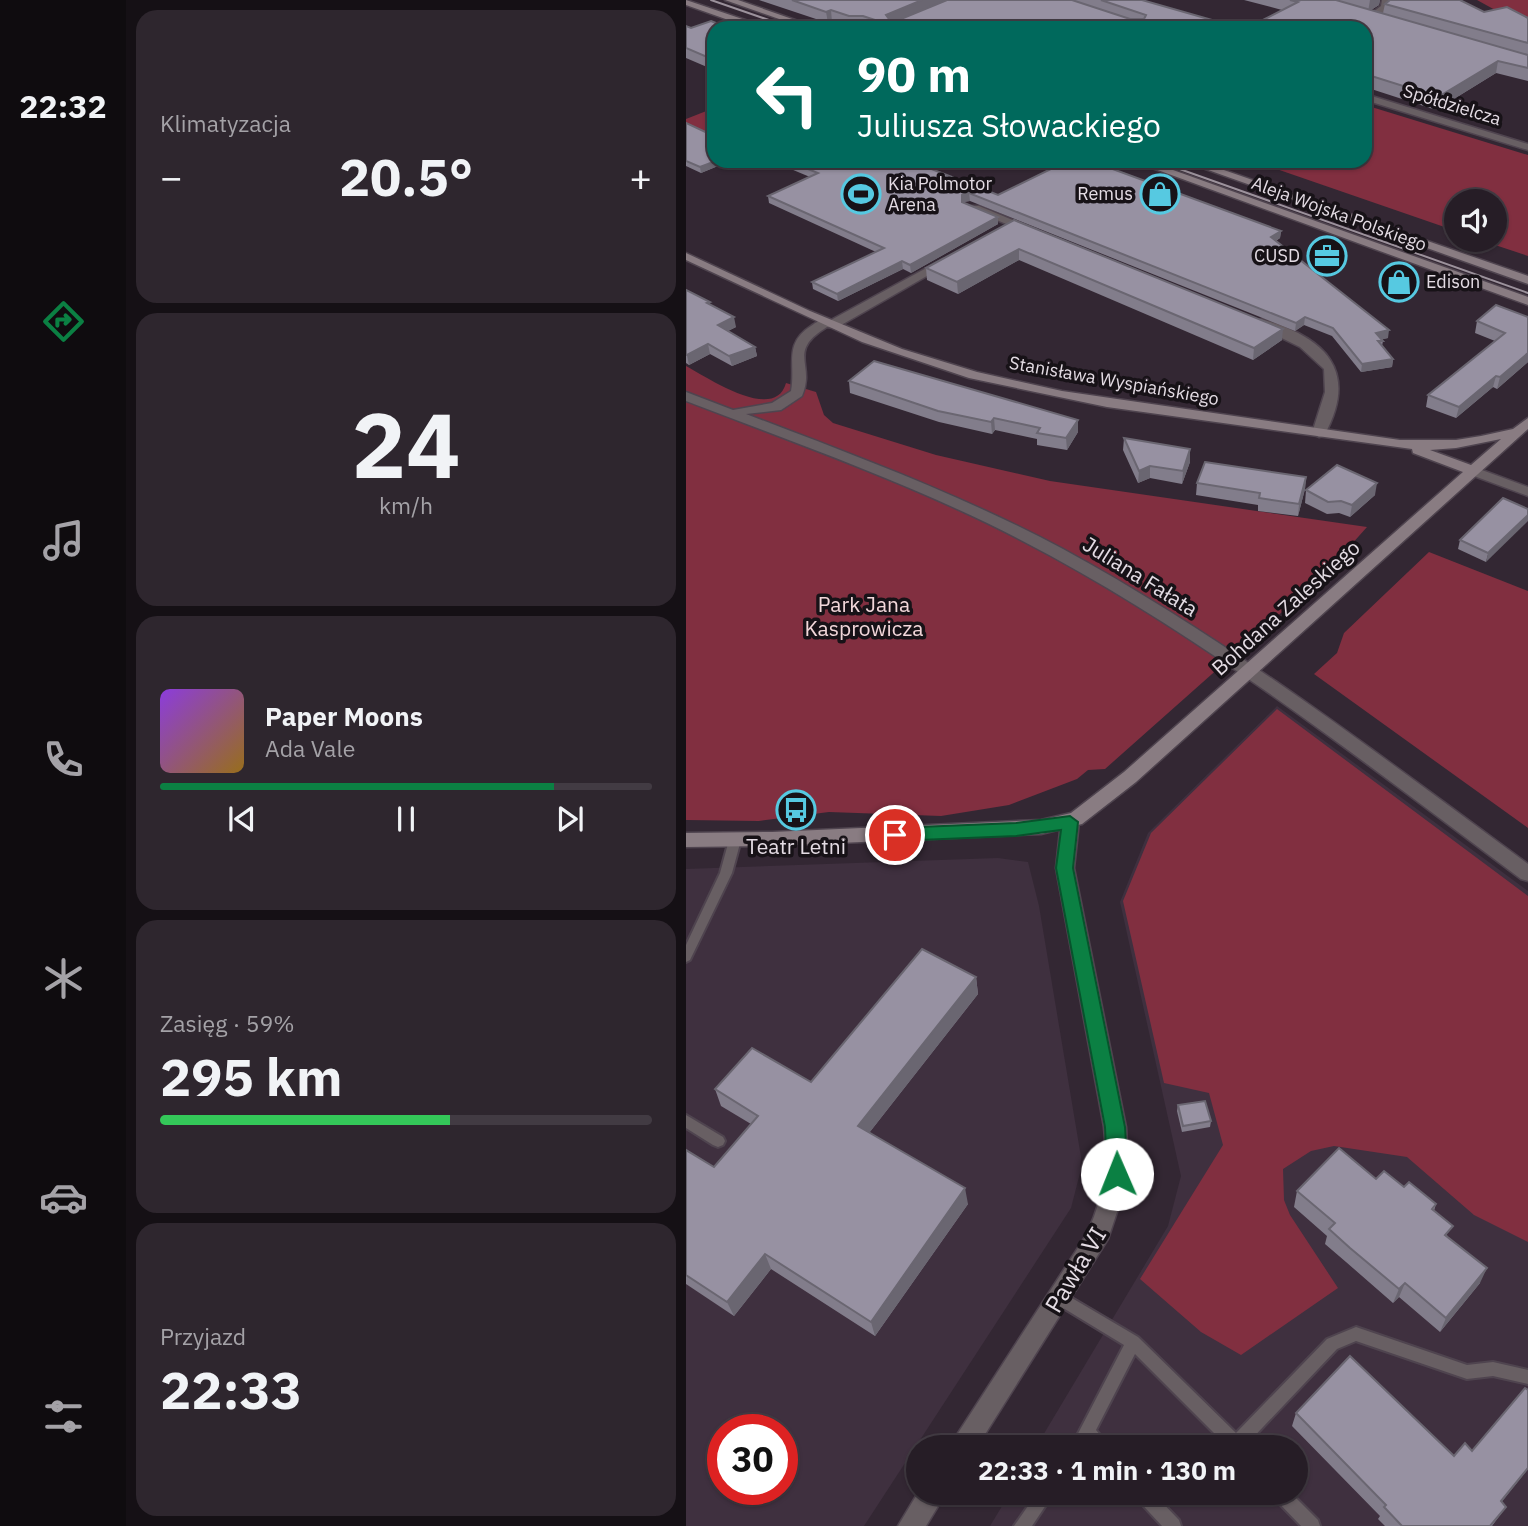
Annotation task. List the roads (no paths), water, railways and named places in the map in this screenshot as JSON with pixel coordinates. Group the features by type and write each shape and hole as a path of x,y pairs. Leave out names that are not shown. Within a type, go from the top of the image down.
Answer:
{"street":[{"path":"729,0 793,21"},
{"path":"1371,18 1384,9 1385,0"},
{"path":"686,2 740,21"},
{"path":"1358,15 1384,22"},
{"name":"Spółdzielcza","path":"1372,99 1528,147"},
{"name":"Aleja Wojska Polskiego","path":"1158,168 1528,301"},
{"name":"Aleja Wojska Polskiego","path":"1208,168 1528,280"},
{"path":"969,206 1009,227 1040,234"},
{"name":"Stanisława Wyspiańskiego","path":"686,256 829,324 932,363 1032,389 1131,407 1426,446 1464,444 1489,439 1525,424"},
{"path":"725,411 776,407 797,393 800,381 797,350 807,333 829,324 956,256"},
{"path":"1242,316 1305,344 1329,366 1333,381 1319,433"},
{"name":"Juliana Fałata","path":"686,396 954,501 1107,581 1249,673 1528,874"},
{"name":"Bohdana Zaleskiego","path":"1070,822 1130,777 1249,673 1525,424"},
{"name":"Stanisława Wyspiańskiego","path":"1391,443 1426,452 1471,470"},
{"path":"1471,470 1528,492"},
{"path":"686,839 735,840 998,831 1070,822"},
{"name":"Pawła VI","path":"970,1435 1060,1298 1107,1216 1118,1167 1115,1127 1065,868 1070,822"},
{"path":"911,1526 925,1505"}],"lane":[{"path":"686,957 726,873 735,840"},
{"path":"686,1121 718,1141"},
{"path":"1060,1298 1133,1342 1226,1435"},
{"path":"1247,1435 1332,1344 1356,1334 1467,1372 1493,1369 1528,1377"},
{"path":"1085,1435 1133,1342"},
{"path":"1087,1432 1090,1435"},
{"path":"1023,1526 1038,1505"},
{"path":"1154,1505 1173,1526"},
{"path":"1292,1505 1312,1526"}],"tram line":[{"path":"711,0 772,21"},
{"path":"1177,168 1528,293"}],"place":[{"name":"Kia Polmotor Arena","path":"861,194"},
{"name":"Remus","path":"1160,194"},
{"name":"CUSD","path":"1327,256"},
{"name":"Edison","path":"1399,282"},
{"name":"Teatr Letni","path":"796,810"}],"park label":[{"name":"Park Jana Kasprowicza","path":"864,617"}]}
